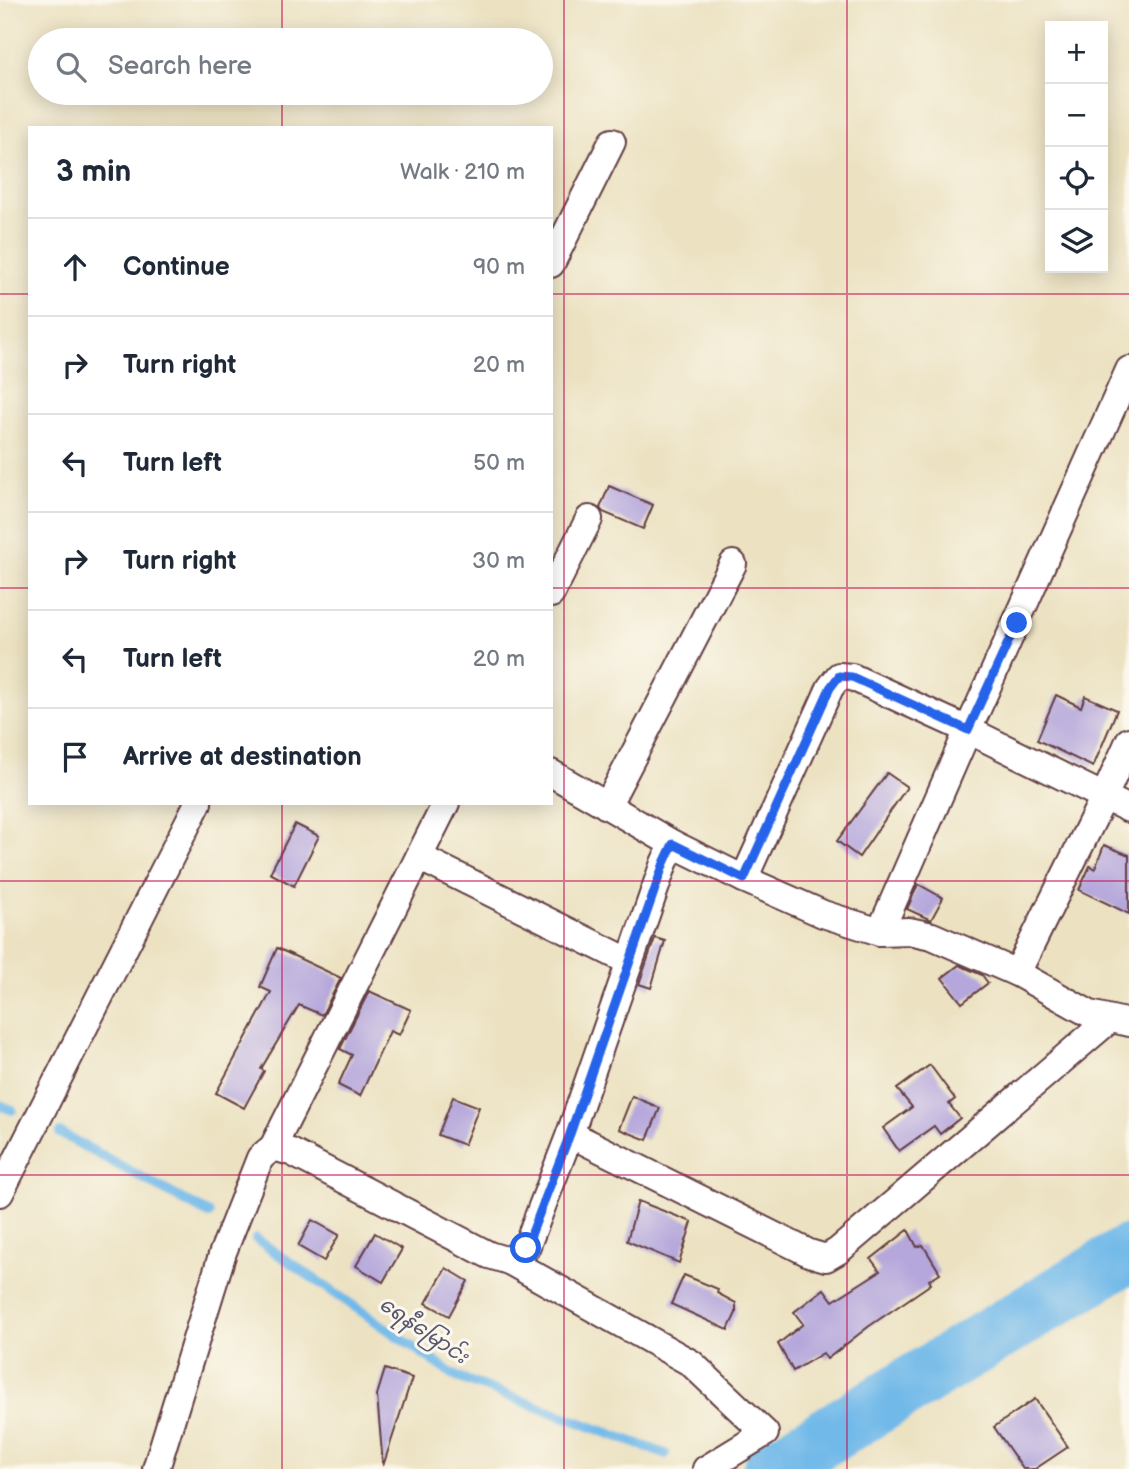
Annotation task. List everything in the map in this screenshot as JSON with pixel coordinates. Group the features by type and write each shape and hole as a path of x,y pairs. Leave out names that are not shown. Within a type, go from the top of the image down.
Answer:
{"street":[{"path":"553,260 612,142"},
{"path":"880,932 1129,370"},
{"path":"553,590 589,519"},
{"path":"607,806 733,564"},
{"path":"744,879 830,688 839,676 852,677 968,730 1129,809"},
{"path":"1017,973 1129,741"},
{"path":"553,773 673,844 823,914 880,932 909,931 932,936 1017,973 1090,1014 1119,1021"},
{"path":"0,1193 197,805"},
{"path":"156,1469 223,1252 260,1158 273,1147 445,805"},
{"path":"509,1261 526,1248 570,1134 628,961 673,844"},
{"path":"419,857 628,961"},
{"path":"570,1134 809,1253 826,1258 838,1251 1119,1021"},
{"path":"273,1147 291,1152 489,1255 509,1261 691,1363 765,1433 706,1469"}],"building":[{"path":"609,486 653,505 643,529 603,512 600,508"},
{"path":"1056,695 1081,707 1085,696 1117,710 1093,767 1037,740"},
{"path":"887,773 907,787 859,857 837,841"},
{"path":"295,824 319,836 294,886 270,873"},
{"path":"1104,845 1129,855 1129,914 1079,890 1090,866 1095,869"},
{"path":"918,884 943,898 931,920 907,909"},
{"path":"655,938 665,941 651,988 639,984"},
{"path":"277,948 341,978 322,1015 299,1005 261,1069 264,1071 244,1108 216,1093 271,992 260,987"},
{"path":"959,965 982,975 988,983 962,1003 942,978"},
{"path":"369,991 411,1010 399,1035 390,1031 360,1096 338,1085 352,1055 340,1049"},
{"path":"930,1065 955,1099 949,1104 960,1118 940,1134 934,1126 899,1151 883,1128 912,1107 897,1089"},
{"path":"632,1096 660,1108 647,1140 619,1129"},
{"path":"453,1097 479,1107 464,1145 438,1135"},
{"path":"638,1201 692,1222 679,1263 627,1241"},
{"path":"312,1220 339,1235 324,1261 298,1246"},
{"path":"908,1230 917,1247 923,1245 940,1273 929,1280 931,1284 827,1359 823,1353 793,1371 778,1344 803,1324 794,1312 824,1289 833,1301 880,1271 871,1259"},
{"path":"375,1233 402,1249 383,1282 356,1266"},
{"path":"446,1268 468,1281 449,1316 426,1303"},
{"path":"684,1275 718,1289 717,1293 736,1303 736,1313 728,1330 671,1304"},
{"path":"385,1369 412,1378 383,1466 377,1395"},
{"path":"1035,1399 1068,1447 1035,1469 1023,1469 994,1427"}],"waterway":[{"name":"ရေနီမြောင်း","path":"0,1105 12,1110"},
{"name":"ရေနီမြောင်း","path":"60,1133 209,1214"},
{"name":"ရေနီမြောင်း","path":"256,1239 457,1377 665,1454"},
{"path":"772,1469 1129,1253"}],"route":[{"path":"526,1248 570,1134 628,961 673,844 744,879 830,688 839,676 852,677 968,730 1017,623"}]}
